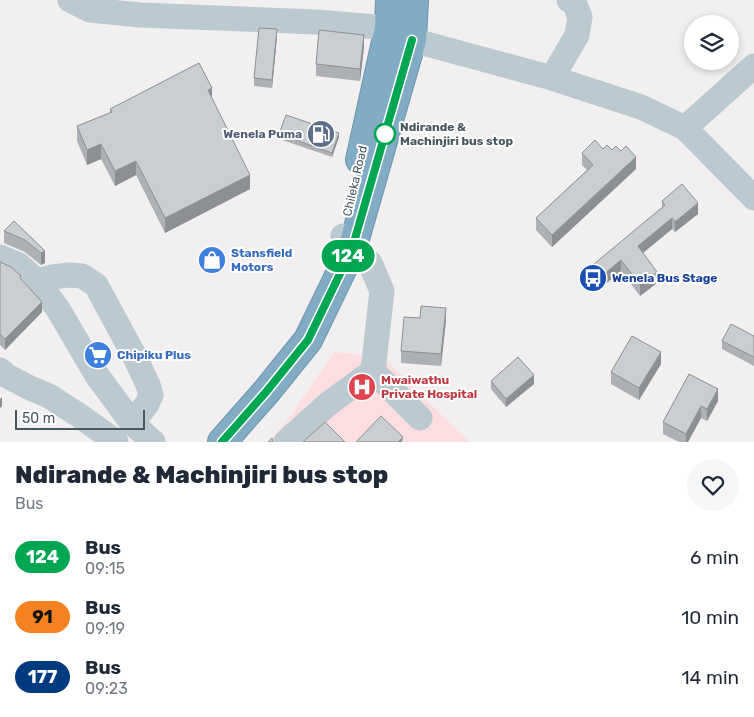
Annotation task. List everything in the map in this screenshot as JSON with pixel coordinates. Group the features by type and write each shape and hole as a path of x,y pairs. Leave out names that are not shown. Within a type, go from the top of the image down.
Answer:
{"highway":[{"path":"390,0 401,34"},
{"path":"401,34 414,0"},
{"name":"Chileka Road","path":"202,442 234,410 274,361 310,300 348,242 401,34"},
{"path":"222,442 308,340 348,242"}],"street":[{"path":"70,0 90,10 140,15 316,22 401,34 552,78 641,107 685,128 754,198"},
{"path":"552,78 577,35 580,16 574,2 570,0"},
{"path":"685,128 754,66"},
{"path":"286,442 328,404 373,371 382,291 370,263 348,242"},
{"path":"0,257 19,265 37,281 58,309 96,374 132,423 154,442"},
{"path":"37,281 69,275 82,276 96,285 135,357 150,390 151,395 147,404 132,423"},
{"path":"0,370 22,384 50,396 107,438"},
{"path":"373,371 420,418"}],"shaded area":[{"name":"Mwaiwathu Private Hospital","path":"334,352 383,357 469,442 268,442 290,417"}],"building":[{"path":"259,28 277,29 272,80 254,78"},
{"path":"319,30 364,35 360,69 316,64"},
{"path":"199,63 212,88 208,90 250,175 165,218 136,161 115,171 101,144 87,150 77,126 112,112 110,109"},
{"path":"286,115 339,133 332,153 279,134"},
{"path":"595,140 603,149 607,145 612,150 616,146 621,151 626,146 636,157 552,235 536,218 593,165 582,153"},
{"path":"682,184 698,203 675,222 672,218 638,246 657,272 640,285 621,260 597,280 588,269 665,205 662,201"},
{"path":"14,221 45,251 41,253 25,240 4,231"},
{"path":"0,262 11,267 21,276 20,278 42,302 5,339 0,334"},
{"path":"421,306 446,308 441,354 401,351 404,317 420,318"},
{"path":"731,324 754,336 754,357 722,341"},
{"path":"632,336 661,352 639,388 611,372"},
{"path":"518,357 534,375 506,399 491,381"},
{"path":"689,374 718,389 707,409 701,406 686,434 663,422"},
{"path":"381,416 403,437 398,442 356,442"},
{"path":"325,422 345,442 303,442"}],"bus line":[{"name":"124","path":"222,442 308,340 352,249 412,40"}],"place":[{"name":"Wenela Puma","path":"321,134"},
{"name":"Ndirande & Machinjiri bus stop","path":"385,134"},
{"name":"Stansfield Motors","path":"212,260"},
{"name":"Wenela Bus Stage","path":"593,278"},
{"name":"Chipiku Plus","path":"98,355"},
{"name":"Mwaiwathu Private Hospital","path":"362,387"}]}
